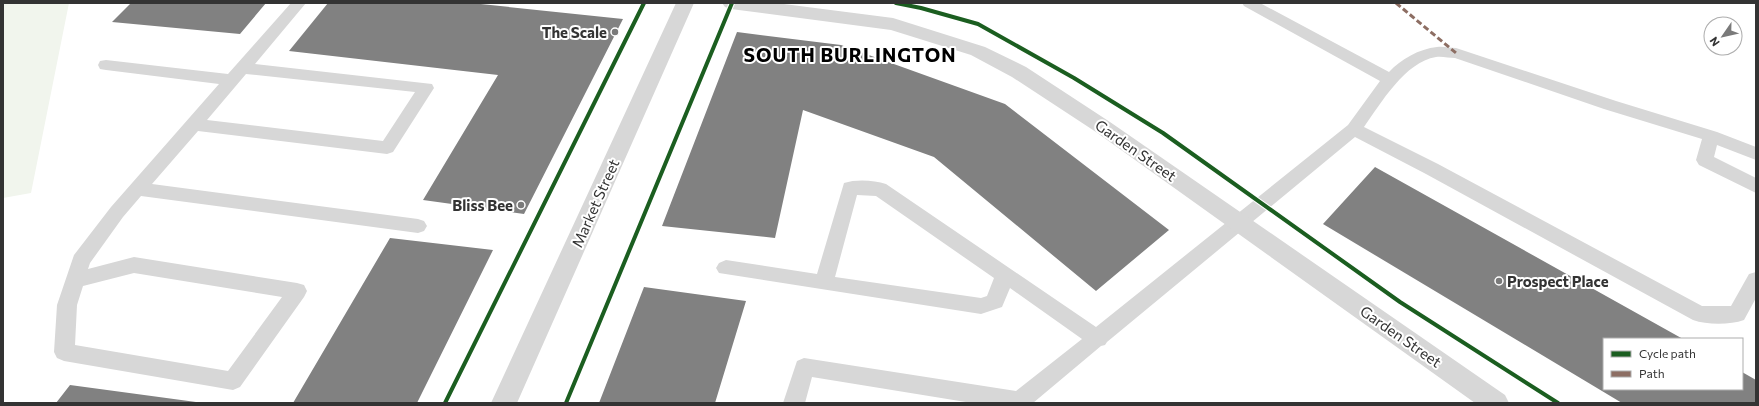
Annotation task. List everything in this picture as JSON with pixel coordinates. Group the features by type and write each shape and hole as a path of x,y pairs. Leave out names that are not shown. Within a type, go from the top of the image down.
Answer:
{"street":[{"name":"Market Street","path":"504,403 685,3"},
{"name":"Garden Street","path":"731,3 893,24 978,51 1020,72 1103,127 1496,403"}],"lane":[{"path":"75,280 134,265 297,291 234,381 64,352 67,305 81,260 117,212 299,3"},
{"path":"1249,3 1391,80"},
{"path":"794,403 804,367 1018,402 1098,339 1354,129 1391,80 1417,58 1435,52 1456,53 1602,103 1711,136 1756,154"},
{"path":"106,65 426,88 387,148 193,124"},
{"path":"1354,129 1432,169 1700,314 1737,314 1756,280"},
{"path":"1711,136 1705,160 1756,186"},
{"path":"824,283 850,188 880,189 1098,339"},
{"path":"137,189 418,226"},
{"path":"726,268 982,306 995,301 1005,274"}],"shaded area":[{"path":"3,3 69,3 31,193 3,198"}],"building":[{"path":"131,3 266,3 240,34 112,22"},
{"path":"328,3 471,3 623,19 524,214 423,200 498,75 289,51"},
{"path":"737,32 841,45 1005,104 1169,230 1096,291 934,157 803,110 775,238 662,226"},
{"name":"Prospect Place","path":"1375,167 1681,338 1603,338 1603,390 1743,390 1743,373 1756,380 1756,403 1622,403 1323,224"},
{"path":"390,238 493,250 417,403 293,403"},
{"path":"644,287 746,301 715,403 599,403"},
{"path":"70,385 196,402 196,403 56,403"}],"marked path":[{"path":"1396,3 1456,53"}],"cycle path":[{"path":"445,403 644,3"},
{"path":"566,403 732,3"},
{"path":"896,3 921,8 978,24 1074,78 1163,133 1400,302 1558,403"}],"place":[{"name":"The Scale","path":"615,32"},
{"name":"Bliss Bee","path":"521,205"},
{"name":"Prospect Place","path":"1499,281"}],"district":[{"name":"SOUTH BURLINGTON","path":"850,54"}]}
